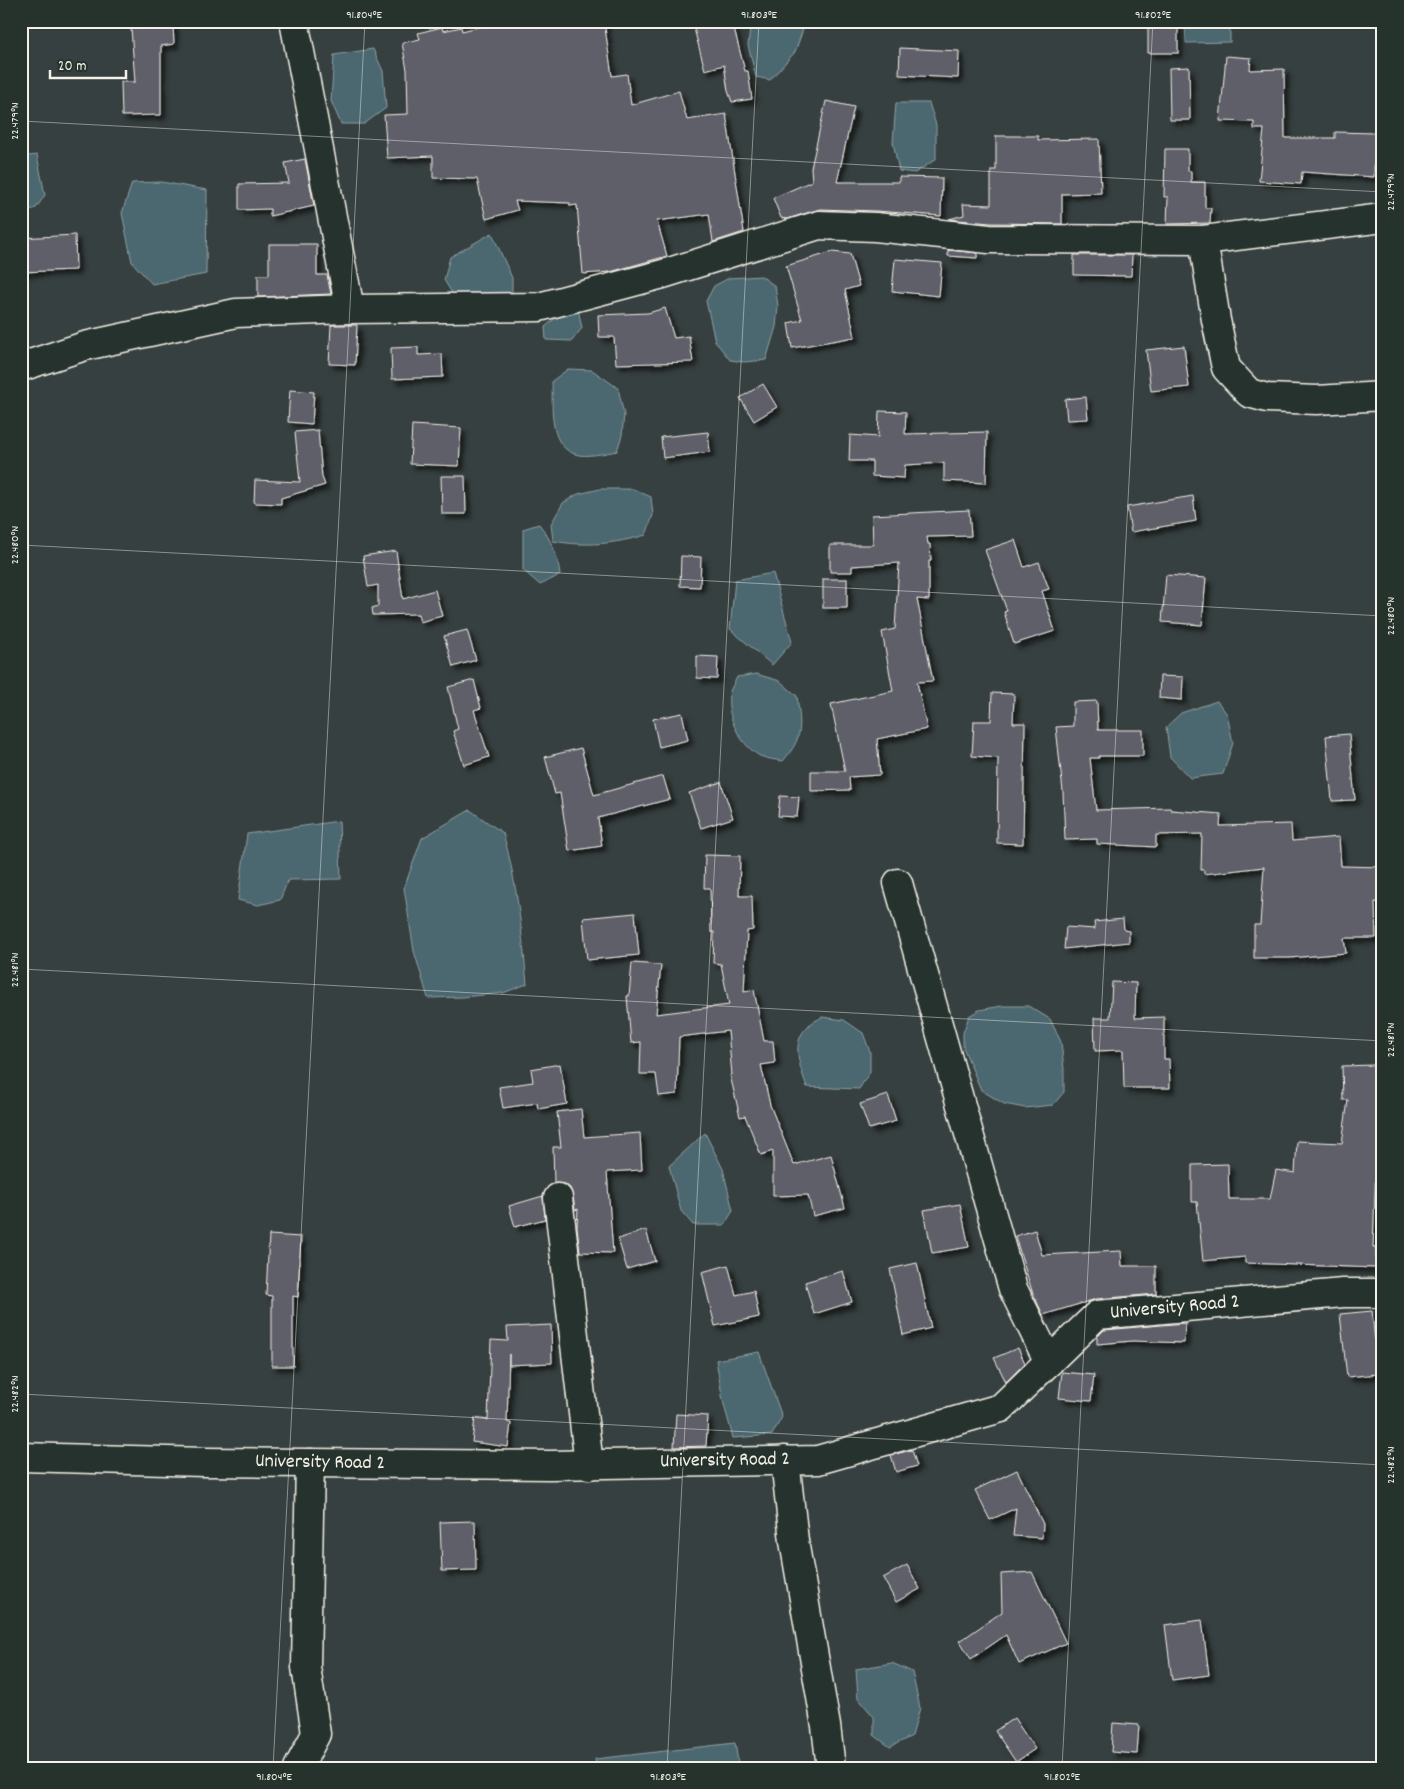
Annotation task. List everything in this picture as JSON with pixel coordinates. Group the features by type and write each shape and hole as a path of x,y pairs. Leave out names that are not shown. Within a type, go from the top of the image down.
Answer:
{"street":[{"path":"294,21 350,309"},
{"path":"21,367 86,346 236,313 350,309 539,307 663,274 819,225 875,227 989,239 1203,240 1383,218"},
{"path":"1203,240 1226,368 1249,393 1267,398 1317,400 1383,396"},
{"path":"898,883 1013,1289 1049,1362"},
{"path":"558,1198 589,1464"},
{"name":"University Road 2","path":"21,1457 550,1466 818,1460 1001,1408 1097,1315 1343,1293 1383,1293"},
{"path":"785,1460 794,1541 826,1726 831,1768"},
{"path":"298,1768 316,1734 306,1666 310,1463"}],"water":[{"path":"751,21 806,21 795,52 770,80 756,77 748,45"},
{"path":"1185,21 1230,21 1230,42 1186,43"},
{"path":"373,49 383,71 386,108 364,124 341,124 331,101 334,55"},
{"path":"896,103 929,103 936,125 936,159 915,173 899,171 893,142"},
{"path":"37,155 45,195 36,208 21,213 21,157"},
{"path":"161,182 207,190 206,274 152,284 132,262 122,213 132,183"},
{"path":"492,233 512,278 512,295 455,298 444,280 450,257"},
{"path":"761,276 775,286 778,306 776,327 766,360 744,362 730,360 715,341 706,301 714,286 729,278"},
{"path":"566,309 578,309 582,328 572,341 546,340 545,327"},
{"path":"568,369 592,370 618,388 624,415 622,435 617,451 584,456 566,449 560,442 553,423 552,381"},
{"path":"600,489 633,489 651,497 653,515 646,535 600,544 553,541 551,524 563,503 578,494"},
{"path":"539,524 553,548 558,561 560,575 540,585 523,570 523,529"},
{"path":"773,573 792,642 772,665 730,629 735,580"},
{"path":"756,674 780,681 797,696 800,723 798,738 783,761 760,756 753,751 741,738 732,721 729,704 731,688 737,677"},
{"path":"1217,701 1227,714 1233,743 1223,774 1190,778 1170,757 1166,727 1181,713"},
{"path":"470,810 503,833 521,926 527,984 503,993 428,998 414,951 404,888 422,838"},
{"path":"339,821 341,879 288,880 280,900 258,905 238,900 247,834"},
{"path":"1002,1006 1028,1006 1050,1019 1061,1042 1064,1069 1064,1092 1053,1105 1025,1108 1004,1104 981,1090 963,1047 963,1033 969,1016 979,1010"},
{"path":"822,1017 844,1020 863,1033 870,1052 870,1072 859,1089 807,1087 799,1063 799,1040 809,1025"},
{"path":"705,1133 723,1169 733,1211 724,1225 693,1225 681,1211 669,1166"},
{"path":"759,1352 782,1417 772,1435 733,1438 723,1401 716,1360"},
{"path":"892,1663 912,1672 920,1708 912,1736 890,1747 874,1735 874,1717 858,1698 856,1669"},
{"path":"735,1743 739,1768 596,1768 595,1759"}],"building":[{"path":"503,21 604,21 612,76 627,74 631,105 679,91 687,120 726,114 744,232 713,242 709,214 657,221 667,256 610,272 583,274 577,205 570,206 570,203 515,201 518,210 486,219 477,179 433,178 433,156 387,158 384,115 408,114 407,70 402,43 420,39 418,33 442,27 443,31 461,27 462,31"},
{"path":"692,21 732,21 745,71 748,71 752,99 732,102 728,91 724,65 705,70"},
{"path":"173,24 174,44 161,46 161,115 122,116 121,82 135,82 131,28"},
{"path":"1148,26 1178,26 1178,53 1148,53"},
{"path":"900,48 959,51 958,78 899,75"},
{"path":"1226,56 1251,58 1250,70 1284,69 1285,138 1335,138 1335,132 1375,133 1374,177 1302,172 1301,184 1259,181 1264,129 1254,129 1254,122 1220,121"},
{"path":"1189,67 1190,120 1170,120 1169,68"},
{"path":"826,101 854,107 837,182 899,182 899,177 942,178 941,216 820,209 787,219 781,218 773,198 812,181 811,168"},
{"path":"996,136 1038,136 1038,140 1099,139 1101,193 1062,194 1062,224 990,223 949,219 964,215 963,204 991,205 991,170 996,170"},
{"path":"1165,149 1188,149 1188,171 1191,171 1191,182 1205,182 1205,208 1211,208 1210,223 1167,224 1168,197 1164,197"},
{"path":"305,159 314,206 270,216 270,209 239,210 239,184 289,183 285,163"},
{"path":"75,235 76,270 21,272 21,238"},
{"path":"269,244 317,244 317,275 327,275 331,294 258,297 258,275 269,275"},
{"path":"948,250 977,253 977,258 948,256"},
{"path":"832,252 850,254 859,286 845,290 855,337 792,348 788,323 802,320 786,266"},
{"path":"1074,255 1132,255 1131,276 1074,275"},
{"path":"895,259 942,263 939,296 892,291"},
{"path":"665,308 674,338 689,336 693,362 616,364 614,337 599,337 598,315 648,313"},
{"path":"331,325 357,325 355,365 329,364"},
{"path":"1184,346 1189,387 1151,391 1146,350"},
{"path":"418,347 418,355 442,354 443,377 392,379 391,348"},
{"path":"763,384 777,407 754,421 740,398"},
{"path":"290,390 314,392 312,424 288,422"},
{"path":"1086,397 1088,419 1067,420 1065,399"},
{"path":"879,411 906,412 905,434 987,432 986,483 944,481 944,463 905,465 904,478 872,476 872,461 849,461 850,435 878,437"},
{"path":"412,425 461,428 459,466 410,464"},
{"path":"318,430 322,477 325,485 281,498 281,504 254,503 255,480 300,482 295,432"},
{"path":"708,432 710,452 663,458 661,437"},
{"path":"441,476 465,476 466,514 442,514"},
{"path":"1193,496 1196,521 1131,532 1127,507"},
{"path":"969,510 971,536 927,537 928,544 930,544 931,561 929,561 929,600 917,599 933,681 917,682 927,729 877,739 880,775 849,777 850,790 811,791 811,771 845,771 831,704 893,691 882,632 895,629 899,563 852,566 852,572 830,572 830,545 873,545 872,515"},
{"path":"1015,540 1024,567 1039,562 1049,589 1042,591 1055,631 1014,644 1004,612 1007,611 985,550"},
{"path":"396,551 403,599 435,590 442,616 420,622 418,614 373,615 372,608 378,606 378,585 368,587 363,556"},
{"path":"681,556 701,557 700,587 680,586"},
{"path":"1166,575 1206,578 1202,625 1162,622"},
{"path":"823,579 847,579 847,608 823,608"},
{"path":"467,630 476,660 453,667 444,636"},
{"path":"697,656 718,657 717,679 697,678"},
{"path":"1160,676 1183,677 1182,700 1159,698"},
{"path":"474,680 481,708 474,710 489,757 464,765 453,731 458,729 448,687"},
{"path":"992,693 1014,694 1013,723 1025,723 1023,844 997,843 998,758 972,756 974,721 991,721"},
{"path":"1097,701 1098,730 1143,730 1143,756 1099,756 1099,758 1090,758 1096,810 1170,808 1171,810 1221,814 1220,826 1291,824 1292,841 1339,837 1341,866 1383,867 1383,903 1375,902 1376,938 1344,938 1346,953 1290,958 1254,958 1254,925 1260,925 1264,867 1204,874 1204,870 1201,870 1202,834 1156,835 1156,847 1097,844 1097,839 1065,840 1063,792 1056,727 1073,726 1073,702"},
{"path":"682,713 688,740 659,747 653,719"},
{"path":"1349,734 1355,800 1332,801 1326,736"},
{"path":"581,748 594,795 663,776 670,799 598,818 602,846 569,851 560,793 555,794 545,757"},
{"path":"721,782 733,818 701,828 689,793"},
{"path":"780,796 799,797 797,817 778,816"},
{"path":"705,855 740,856 739,896 752,896 753,930 747,931 744,992 754,990 764,1041 773,1041 775,1063 761,1065 770,1105 794,1165 831,1155 845,1208 813,1216 808,1195 773,1196 773,1151 761,1155 745,1116 740,1117 730,1075 732,1075 728,1031 679,1037 677,1094 659,1096 656,1074 640,1074 641,1042 631,1043 627,996 629,996 632,963 661,965 656,1014 729,1005 721,964 713,963 714,932 711,932 710,888 704,888"},
{"path":"635,913 639,955 587,960 583,918"},
{"path":"1123,919 1124,930 1129,931 1129,942 1064,949 1066,927 1095,929 1094,922"},
{"path":"1112,982 1136,983 1135,1018 1164,1017 1164,1059 1169,1059 1170,1088 1124,1088 1123,1050 1095,1051 1094,1018 1110,1018"},
{"path":"560,1064 567,1104 538,1109 537,1103 503,1108 499,1087 533,1082 531,1069"},
{"path":"1374,1065 1376,1112 1383,1112 1383,1163 1376,1163 1373,1248 1376,1248 1376,1268 1245,1263 1245,1257 1203,1261 1197,1202 1192,1202 1192,1165 1228,1164 1229,1199 1270,1199 1276,1170 1295,1173 1297,1141 1342,1143 1348,1100 1343,1100 1342,1066"},
{"path":"888,1095 896,1121 869,1129 860,1104"},
{"path":"581,1109 584,1137 640,1133 642,1170 607,1172 613,1253 580,1252 577,1227 578,1209 575,1210 570,1188 565,1184 554,1183 553,1147 561,1147 557,1112"},
{"path":"543,1196 545,1219 515,1227 509,1206"},
{"path":"960,1204 969,1247 932,1253 924,1210"},
{"path":"646,1230 655,1261 627,1269 618,1239"},
{"path":"1035,1230 1042,1255 1121,1251 1122,1266 1156,1266 1156,1294 1096,1299 1043,1315 1032,1291 1015,1236"},
{"path":"269,1235 301,1237 298,1297 293,1296 293,1366 272,1366 272,1296 266,1295"},
{"path":"917,1263 931,1328 903,1335 890,1269"},
{"path":"728,1265 736,1295 754,1291 759,1317 715,1326 702,1272"},
{"path":"843,1271 852,1302 814,1314 805,1282"},
{"path":"1372,1311 1378,1374 1347,1377 1340,1314"},
{"path":"1185,1323 1184,1343 1133,1341 1097,1344 1097,1337 1104,1330"},
{"path":"551,1325 552,1363 509,1365 509,1354 507,1422 511,1423 508,1447 472,1442 475,1418 488,1420 491,1340 508,1341 507,1327"},
{"path":"1018,1348 1025,1363 1006,1382 994,1358"},
{"path":"1062,1372 1094,1375 1091,1401 1059,1398"},
{"path":"676,1414 708,1416 706,1446 674,1447"},
{"path":"912,1450 917,1466 896,1472 891,1455"},
{"path":"1017,1470 1043,1524 1042,1538 1013,1536 1016,1508 990,1520 975,1490"},
{"path":"475,1521 476,1570 442,1571 440,1522"},
{"path":"907,1565 920,1589 896,1602 883,1578"},
{"path":"1032,1572 1066,1643 1019,1664 1006,1635 971,1659 960,1641 1002,1612 1001,1574"},
{"path":"1202,1620 1209,1675 1172,1680 1165,1625"},
{"path":"1014,1718 1035,1749 1016,1762 995,1731"},
{"path":"1113,1723 1139,1725 1137,1754 1111,1752"}]}
